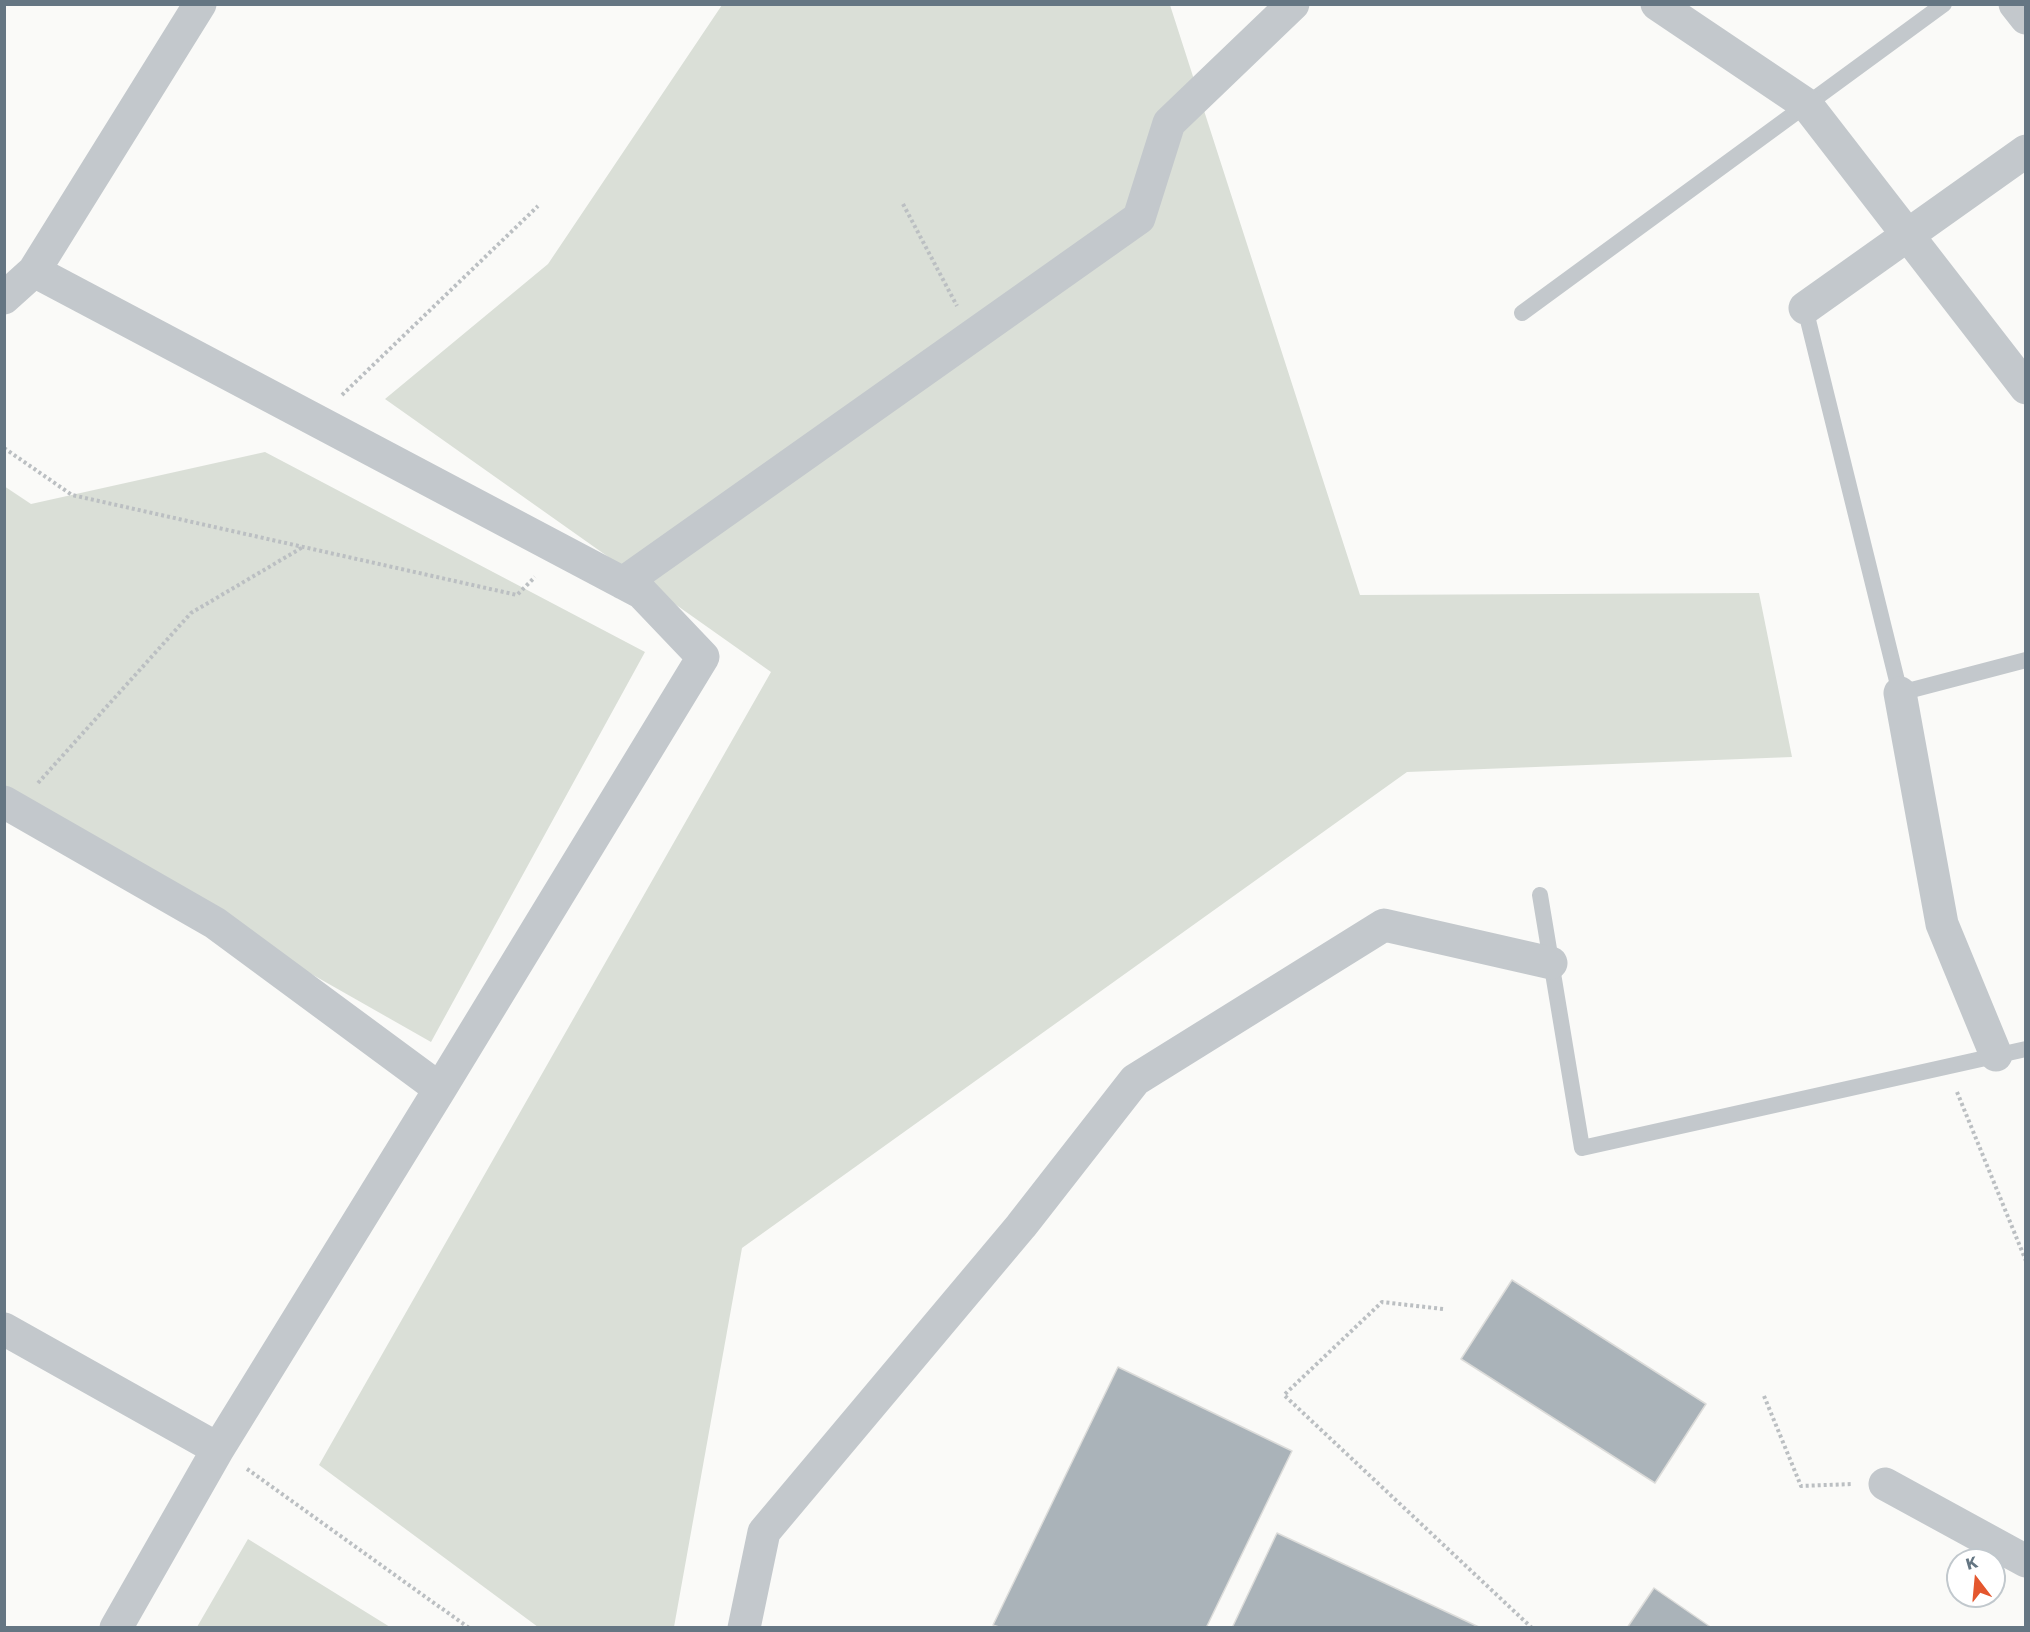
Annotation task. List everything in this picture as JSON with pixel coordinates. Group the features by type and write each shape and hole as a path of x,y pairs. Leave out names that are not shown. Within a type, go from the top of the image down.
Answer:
{"street":[{"path":"4,298 34,271 200,4"},
{"path":"623,583 1139,218 1169,123 1293,4"},
{"path":"1657,4 1807,105 2025,388"},
{"path":"2015,4 2025,18"},
{"path":"1805,308 2025,151"},
{"path":"34,271 642,593 703,657 219,1449 116,1628"},
{"path":"1900,693 1942,924 2011,1052"},
{"path":"10,805 214,922 440,1089"},
{"path":"744,1628 764,1532 1021,1226 1135,1080 1384,925 1551,963"},
{"path":"4,1329 219,1449"},
{"path":"1885,1484 2025,1561"}],"lane":[{"path":"1522,313 1944,4"},
{"path":"1805,308 1900,693 2025,660"},
{"path":"1540,895 1582,1148 2011,1052"}],"path":[{"path":"903,204 973,336"},
{"path":"316,420 538,206"},
{"path":"4,448 72,495 518,595 560,550"},
{"path":"10,805 191,613 303,547"},
{"path":"1946,1067 2025,1261"},
{"path":"1443,1309 1382,1302 1284,1395 1532,1628"},
{"path":"1764,1396 1801,1486 1885,1484"},
{"path":"219,1449 469,1628"}],"shaded area":[{"path":"722,5 1170,5 1360,595 1759,593 1792,757 1407,772 742,1248 674,1627 538,1627 319,1465 771,672 385,399 548,264"},
{"path":"265,452 645,652 431,1042 5,800 4,486 31,504"},
{"path":"248,1539 390,1627 197,1627"}],"building":[{"path":"1512,1280 1706,1404 1655,1483 1461,1359"},
{"path":"1118,1367 1292,1451 1206,1628 1002,1628 993,1625"},
{"path":"1277,1533 1481,1628 1232,1628"},
{"path":"1654,1588 1712,1628 1627,1628"}]}
